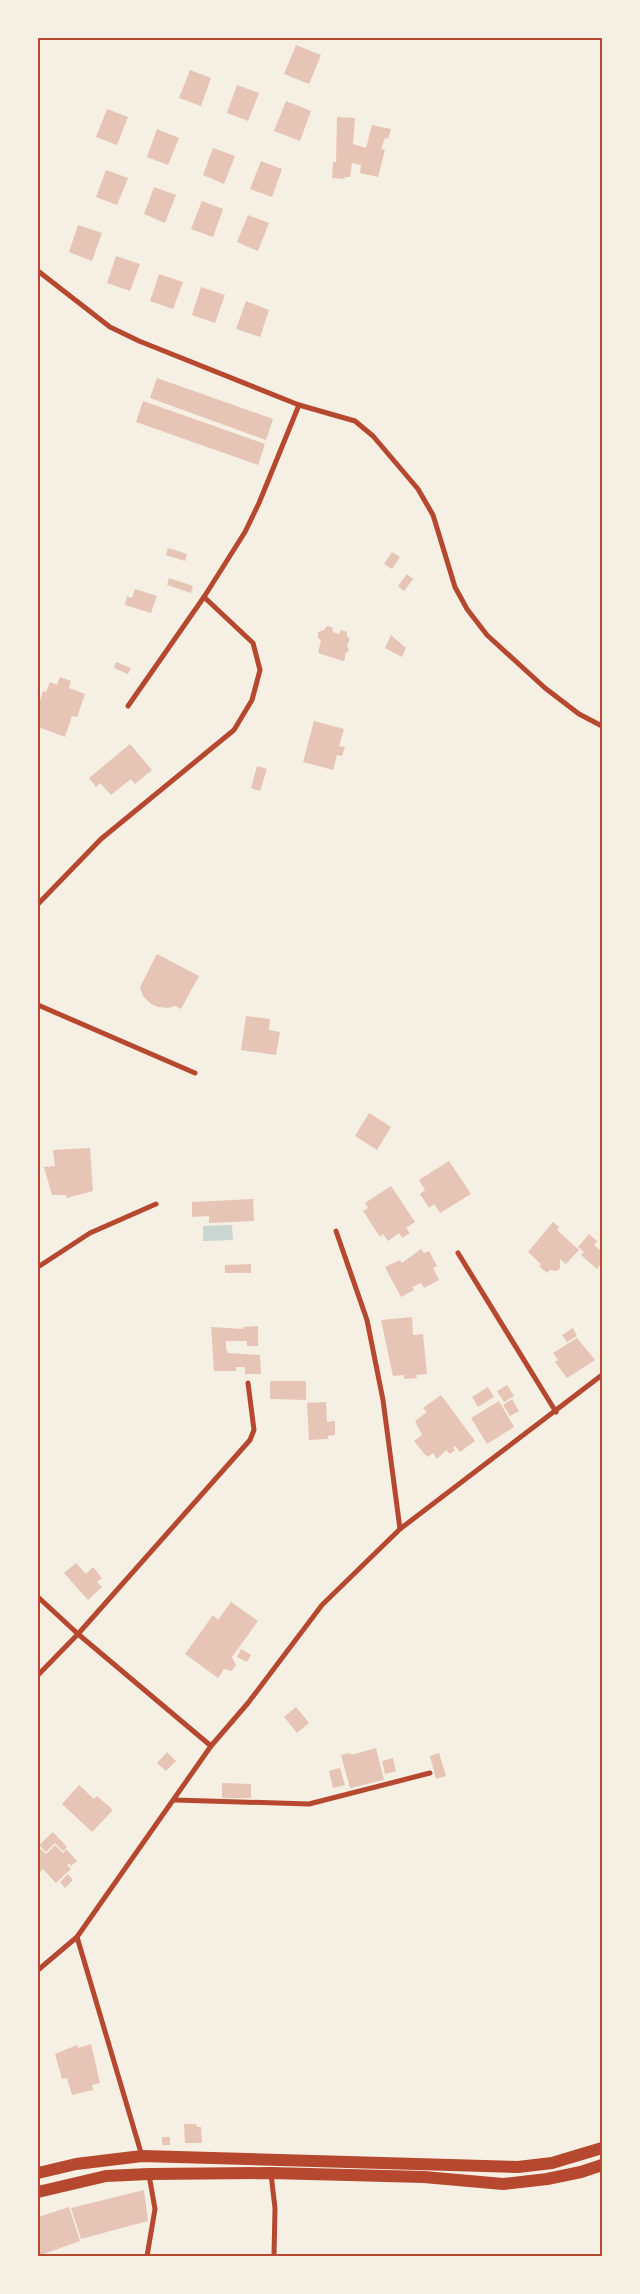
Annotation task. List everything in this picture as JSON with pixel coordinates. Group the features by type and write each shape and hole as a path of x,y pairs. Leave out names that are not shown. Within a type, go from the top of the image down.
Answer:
{"main road":[{"path":"38,2173 76,2164 142,2156 518,2167 552,2163 602,2148"},
{"path":"38,2192 106,2176 149,2174 424,2177 503,2184 555,2177 602,2165"}],"street":[{"path":"38,271 110,327 138,341 299,405 355,422 373,436 418,490 433,515 455,587 467,609 487,635 579,714 602,726"},
{"path":"128,706 204,597 249,525 299,405"},
{"path":"38,904 101,839 234,730 252,700 260,670 253,644 204,597"},
{"path":"38,1005 195,1073"},
{"path":"38,1267 90,1233 156,1204"},
{"path":"336,1232 367,1320 383,1400 400,1529"},
{"path":"458,1253 556,1412"},
{"path":"38,1970 76,1937 175,1800 211,1746 248,1703 322,1605 400,1529 556,1412 602,1375"},
{"path":"38,1675 78,1634 250,1440 254,1430 248,1383"},
{"path":"38,1597 78,1634 211,1746"},
{"path":"175,1800 309,1804 430,1773"},
{"path":"76,1937 142,2156"},
{"path":"147,2256 155,2209 149,2174"},
{"path":"271,2174 275,2208 274,2256"}],"shaded area":[{"path":"232,1225 233,1240 203,1241 203,1226"}],"building":[{"path":"296,45 321,55 309,84 284,74"},
{"path":"190,70 211,78 201,106 179,98"},
{"path":"237,85 259,93 248,121 227,113"},
{"path":"286,101 311,111 300,141 274,131"},
{"path":"107,109 128,117 117,145 96,137"},
{"path":"337,117 355,118 353,144 366,148 372,125 391,129 388,139 385,138 381,149 385,150 378,177 360,173 361,165 352,163 350,177 344,177 345,179 332,178 333,162 336,162"},
{"path":"157,129 179,138 168,165 147,157"},
{"path":"213,148 235,156 224,184 203,175"},
{"path":"261,161 282,169 272,197 250,189"},
{"path":"106,170 128,178 117,205 96,197"},
{"path":"154,187 176,195 165,223 144,214"},
{"path":"202,201 223,209 213,237 191,229"},
{"path":"248,215 269,223 258,251 237,242"},
{"path":"78,225 102,233 92,261 69,252"},
{"path":"116,256 140,264 130,291 107,283"},
{"path":"159,274 183,282 173,309 150,301"},
{"path":"201,287 225,295 215,323 192,315"},
{"path":"246,301 269,310 260,337 236,329"},
{"path":"157,378 273,419 266,440 150,398"},
{"path":"143,401 265,444 258,465 136,422"},
{"path":"168,548 187,554 185,561 166,555"},
{"path":"392,552 400,557 392,569 384,564"},
{"path":"407,574 413,579 404,591 398,586"},
{"path":"169,578 193,586 191,593 167,585"},
{"path":"135,589 157,596 151,613 125,605 127,596 132,598"},
{"path":"327,626 332,627 333,632 339,634 341,630 347,632 347,637 350,638 347,646 349,650 345,654 343,661 318,653 321,640 318,638 318,632 324,630"},
{"path":"391,635 406,648 402,657 385,648"},
{"path":"116,662 131,668 128,674 114,668"},
{"path":"60,677 71,681 69,688 85,694 77,717 72,716 65,737 38,727 38,700 40,701 43,691 46,692 50,682 57,685"},
{"path":"314,721 344,729 339,746 345,747 342,756 337,755 333,770 303,762"},
{"path":"130,744 152,770 135,784 131,779 111,795 100,783 96,787 89,778"},
{"path":"257,766 267,769 260,791 251,788"},
{"path":"157,954 199,976 181,1009 175,1006 168,1008 158,1007 151,1004 143,996 140,987"},
{"path":"246,1016 270,1019 269,1030 280,1032 276,1055 241,1050"},
{"path":"369,1113 391,1127 377,1150 355,1136"},
{"path":"90,1148 93,1191 67,1198 66,1195 52,1195 44,1167 55,1166 53,1150"},
{"path":"449,1161 471,1194 440,1213 434,1204 429,1208 420,1194 425,1190 419,1180"},
{"path":"391,1186 415,1222 406,1228 410,1233 402,1238 399,1233 388,1241 383,1234 380,1237 363,1211 368,1208 365,1203"},
{"path":"253,1199 254,1221 209,1223 209,1216 192,1217 192,1202"},
{"path":"553,1222 559,1227 557,1230 579,1250 566,1264 560,1259 560,1268 557,1271 550,1270 547,1273 539,1266 541,1264 528,1252"},
{"path":"589,1234 597,1241 594,1245 602,1252 602,1262 597,1269 581,1255 584,1252 578,1247"},
{"path":"421,1249 424,1253 429,1251 437,1266 433,1268 439,1280 424,1288 421,1283 412,1287 414,1290 401,1297 385,1267 400,1260 402,1263"},
{"path":"251,1264 251,1273 225,1273 225,1265"},
{"path":"412,1317 413,1335 423,1334 427,1374 416,1375 417,1378 404,1379 404,1375 393,1376 381,1320"},
{"path":"258,1326 258,1346 247,1346 247,1341 226,1341 226,1349 228,1353 260,1355 261,1374 245,1374 245,1367 236,1367 236,1371 214,1371 211,1327 243,1329 243,1327"},
{"path":"573,1328 577,1336 567,1342 562,1335"},
{"path":"577,1338 595,1360 567,1378 555,1362 558,1360 553,1353"},
{"path":"270,1381 306,1381 306,1400 270,1399"},
{"path":"507,1385 514,1396 504,1402 497,1391"},
{"path":"488,1387 494,1397 478,1407 472,1397"},
{"path":"441,1395 475,1441 460,1452 455,1446 453,1448 455,1450 450,1454 446,1450 437,1459 433,1453 427,1457 414,1441 422,1435 415,1421 427,1412 423,1408"},
{"path":"512,1399 519,1411 510,1416 503,1405"},
{"path":"499,1401 514,1427 487,1444 471,1418"},
{"path":"326,1402 327,1422 335,1421 335,1435 328,1436 328,1439 309,1440 307,1403"},
{"path":"76,1563 86,1574 93,1567 102,1578 97,1582 102,1587 88,1600 64,1573"},
{"path":"231,1602 258,1621 232,1657 236,1665 234,1668 231,1671 224,1669 218,1678 185,1654 213,1615 218,1620"},
{"path":"241,1649 251,1655 247,1662 237,1657"},
{"path":"296,1707 309,1723 297,1733 284,1717"},
{"path":"376,1748 384,1780 350,1788 341,1755 351,1753 351,1755"},
{"path":"167,1752 176,1761 166,1771 157,1763"},
{"path":"439,1753 446,1776 436,1779 430,1756"},
{"path":"393,1758 396,1771 385,1774 382,1761"},
{"path":"340,1768 345,1785 333,1788 329,1771"},
{"path":"222,1783 251,1784 251,1798 222,1798"},
{"path":"79,1785 94,1799 97,1796 113,1810 92,1832 62,1804"},
{"path":"53,1832 67,1847 63,1851 55,1843 46,1852 39,1845"},
{"path":"55,1845 63,1853 66,1849 77,1861 71,1866 69,1863 67,1865 71,1869 56,1883 43,1869 38,1872 38,1847 46,1854"},
{"path":"68,1874 73,1880 65,1888 60,1882"},
{"path":"91,2044 100,2083 92,2085 93,2090 72,2095 67,2078 62,2079 55,2054 77,2045 78,2048"},
{"path":"184,2124 196,2124 197,2127 201,2127 202,2143 185,2143"},
{"path":"162,2137 170,2137 170,2145 162,2145"},
{"path":"144,2190 148,2221 81,2239 71,2208"},
{"path":"69,2207 80,2241 38,2256 38,2217"}]}
